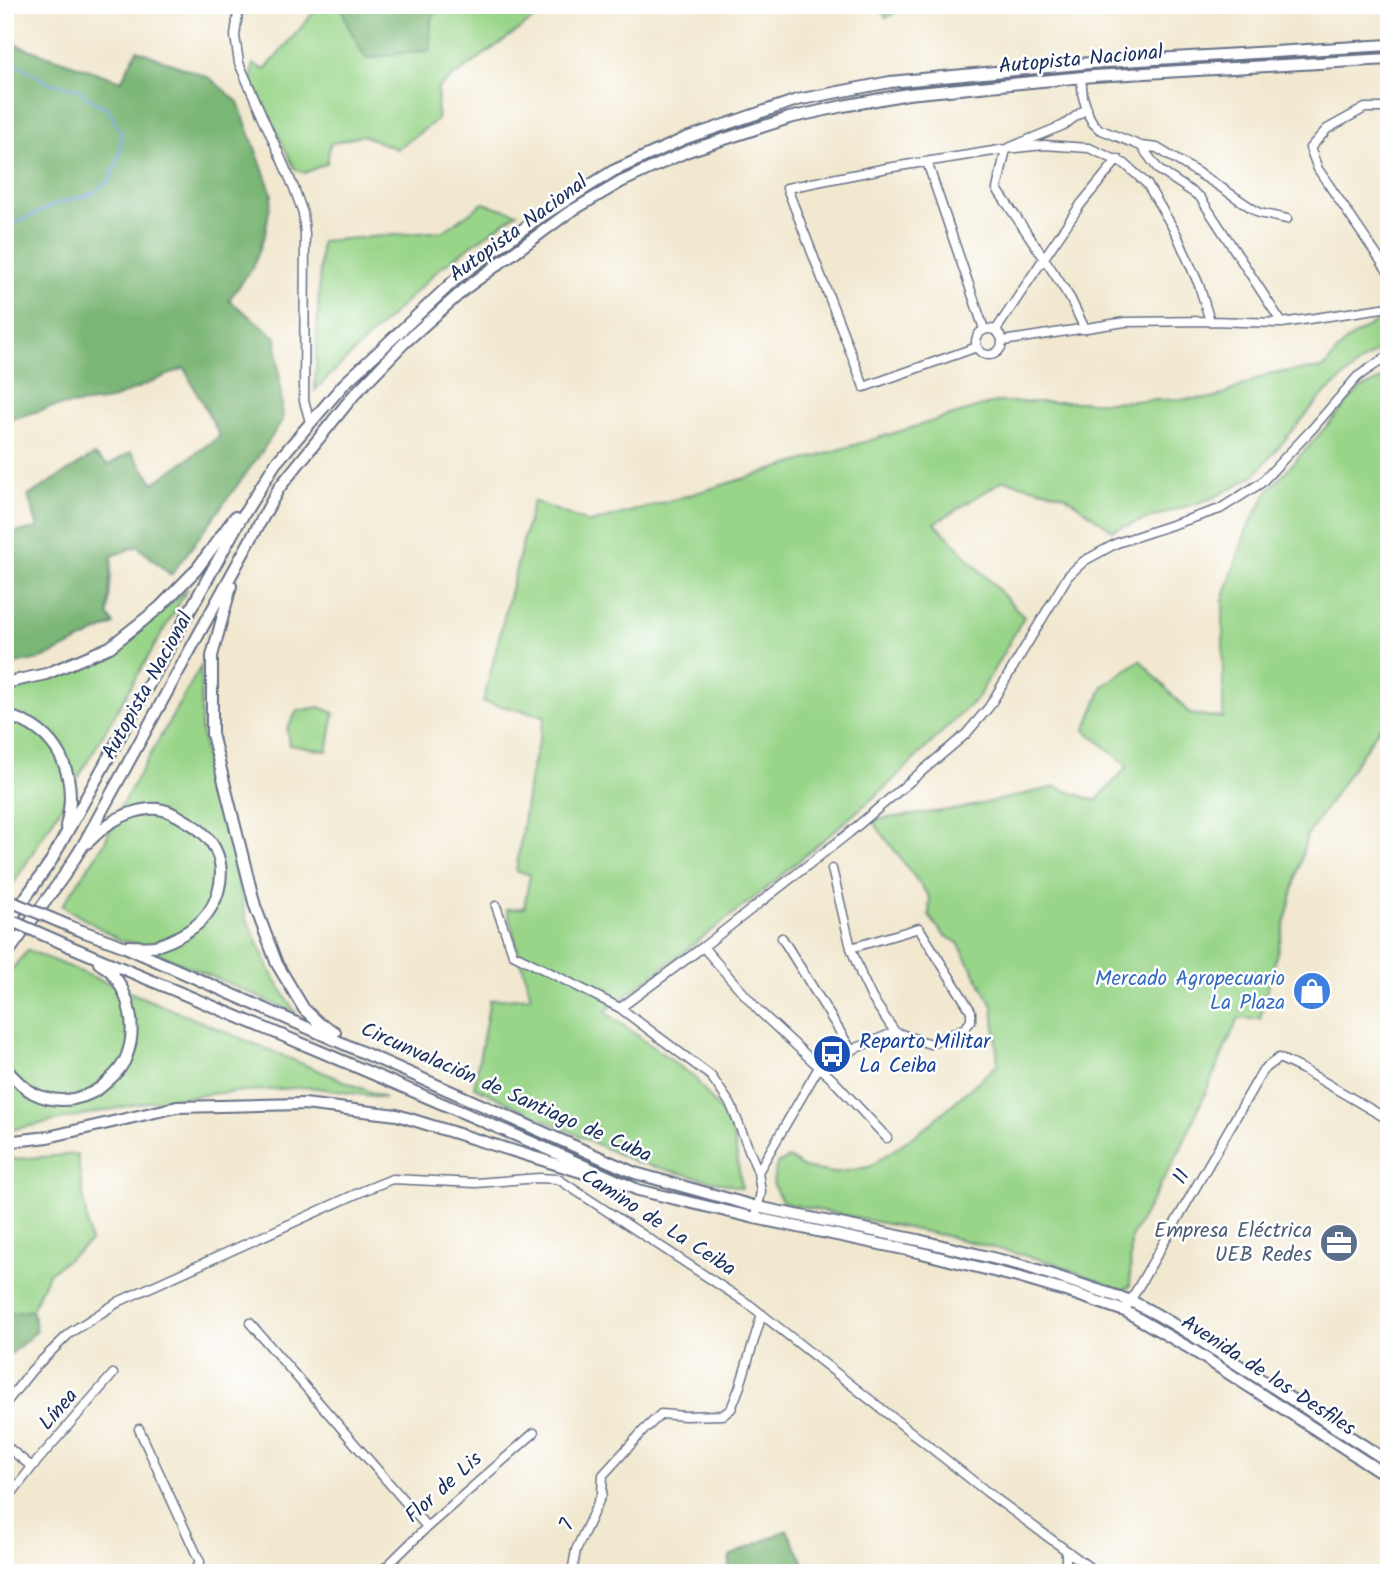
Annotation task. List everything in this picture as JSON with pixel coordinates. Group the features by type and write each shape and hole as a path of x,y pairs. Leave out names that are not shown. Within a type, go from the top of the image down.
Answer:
{"highway":[{"name":"Autopista Nacional","path":"5,927 51,861 239,522 275,464 360,368 457,278 534,221 613,171 686,138 797,100 890,82 1090,63 1389,45"},
{"name":"Autopista Nacional","path":"5,957 82,847 279,488 353,396 403,344 466,288 568,213 621,182 688,151 789,118 843,106 908,94 1081,77 1389,59"},
{"path":"5,683 46,674 110,647 160,607 196,570 275,464"},
{"path":"238,564 212,656 212,734 255,906 277,964 304,1009 320,1024 418,1076"},
{"path":"5,715 26,722 47,736 61,755 69,778 70,807 64,832 51,861"},
{"path":"82,847 111,822 156,808 174,814 197,827 212,843 219,858 221,878 217,897 210,913 198,925 171,941 154,946 123,946"},
{"name":"Circunvalación de Santiago de Cuba","path":"5,899 123,946 635,1173 757,1207 918,1240 1025,1266 1128,1306"},
{"name":"Circunvalación de Santiago de Cuba","path":"5,918 638,1190 755,1219 918,1252 1128,1306"},
{"path":"5,1068 14,1079 34,1093 52,1099 78,1100 98,1091 121,1068 132,1033 129,1005 112,973 89,954"},
{"path":"5,1142 48,1137 177,1107 304,1104 397,1115 638,1190"},
{"name":"Avenida de los Desfiles","path":"1128,1306 1156,1314 1195,1337 1389,1477"},
{"name":"Avenida de los Desfiles","path":"1292,1407 1389,1462"}],"street":[{"path":"239,5 235,36 239,64 303,213 304,401 310,422"},
{"path":"1081,77 1083,97 1093,123 1099,129 1141,145 1157,148 1259,213 1287,219"},
{"path":"1006,149 1064,125 1087,108"},
{"path":"1382,108 1365,108 1327,129 1310,148 1318,169 1389,273"},
{"path":"977,347 864,387 787,188 887,168 1006,149 1044,145 1089,148 1118,159 1147,184 1176,233 1199,285 1210,321"},
{"path":"1141,145 1159,170 1200,197 1282,323"},
{"path":"1006,149 997,188 1070,298 1085,329"},
{"path":"996,330 1081,204 1118,159"},
{"path":"927,162 984,329"},
{"path":"1003,341 1125,322 1282,323 1389,307"},
{"path":"984,329 996,330 1003,341 1000,350 992,355 983,354 977,347 976,339 984,329"},
{"path":"620,1008 849,833 966,734 989,707 1068,576 1084,561 1117,543 1220,509 1261,483 1357,377 1389,355"},
{"path":"832,869 851,948 862,977 872,998 895,1032 930,1044 965,1028 971,1021 971,1011 919,929 851,948"},
{"path":"496,906 513,954 620,1008 711,1076 731,1105 758,1172 761,1192 755,1219"},
{"path":"782,938 852,1051"},
{"path":"703,947 759,1011 833,1080 887,1138"},
{"path":"758,1172 819,1067 895,1032"},
{"name":"11","path":"1128,1306 1263,1070 1279,1058 1389,1120"},
{"path":"539,1178 563,1166"},
{"name":"Camino de La Ceiba","path":"5,1404 32,1370 71,1332 120,1301 392,1179 476,1183 558,1179 762,1314 986,1492 1097,1573"},
{"name":"7","path":"572,1573 576,1550 602,1494 603,1475 658,1415 728,1413 740,1386 762,1314"},
{"path":"250,1324 427,1527"},
{"name":"Línea","path":"5,1502 113,1374"},
{"path":"139,1429 200,1562 193,1573"},
{"name":"Flor de Lis","path":"380,1573 427,1527 534,1433"},
{"path":"5,1445 32,1467"},
{"path":"1066,1551 1066,1573"}],"green space":[{"path":"320,5 542,5 546,10 438,88 437,120 397,149 362,135 330,144 327,163 305,173 295,169 252,82 253,64 265,70"},
{"path":"342,5 443,5 431,19 430,51 366,59 347,24"},
{"path":"878,5 906,5 886,18"},
{"path":"5,41 121,81 137,50 210,78 238,102 272,194 265,234 253,267 229,300 276,337 283,419 171,575 137,546 112,556 108,615 114,624 44,658 5,666 5,534 38,528 28,496 94,455 108,465 131,452 154,483 220,436 184,368 110,400 52,407 5,421 5,192 11,189 5,172"},
{"path":"483,203 517,213 440,268 315,390 321,241 444,231"},
{"path":"1389,314 1389,344 1364,360 1322,396 1255,475 1213,498 1112,530 1064,495 1004,480 935,523 1024,617 978,697 887,786 763,891 605,1012 694,1077 732,1127 742,1188 635,1162 474,1087 490,1000 531,997 507,909 524,908 530,874 516,872 530,775 545,716 483,702 533,501 590,523 996,402 1215,398 1271,373 1324,368 1346,341"},
{"path":"1389,376 1389,717 1307,836 1260,1019 1238,1019 1182,1146 1131,1238 1130,1286 1121,1290 1054,1263 946,1236 784,1203 774,1185 777,1164 789,1158 804,1168 834,1173 869,1167 925,1128 998,1064 993,1006 958,943 944,935 929,916 930,898 872,820 959,809 1056,787 1096,801 1128,766 1085,730 1103,686 1140,660 1190,714 1223,718 1223,600 1247,529 1269,490 1360,389"},
{"path":"188,588 64,803 9,890 5,888 5,691 51,679 115,652"},
{"path":"201,666 201,728 211,790 231,847 246,918 273,977 296,1013 132,942 120,940 62,906 104,844 117,813"},
{"path":"320,707 334,713 327,751 289,745 287,730 297,711"},
{"path":"28,950 385,1098 310,1087 218,1093 153,1101 5,1131 5,977"},
{"path":"77,1154 90,1242 48,1274 32,1310 5,1314 5,1160"},
{"path":"32,1310 37,1331 5,1359 5,1314"},
{"path":"787,1530 809,1573 728,1573 730,1556"}],"waterway":[{"path":"5,60 49,83 77,89 98,104 106,106 121,132 120,154 110,180 92,194 56,204 5,228"}],"place":[{"name":"Mercado Agropecuario La Plaza","path":"1312,991"},
{"name":"Reparto Militar La Ceiba","path":"832,1054"},
{"name":"Empresa Eléctrica UEB Redes","path":"1339,1243"}]}
